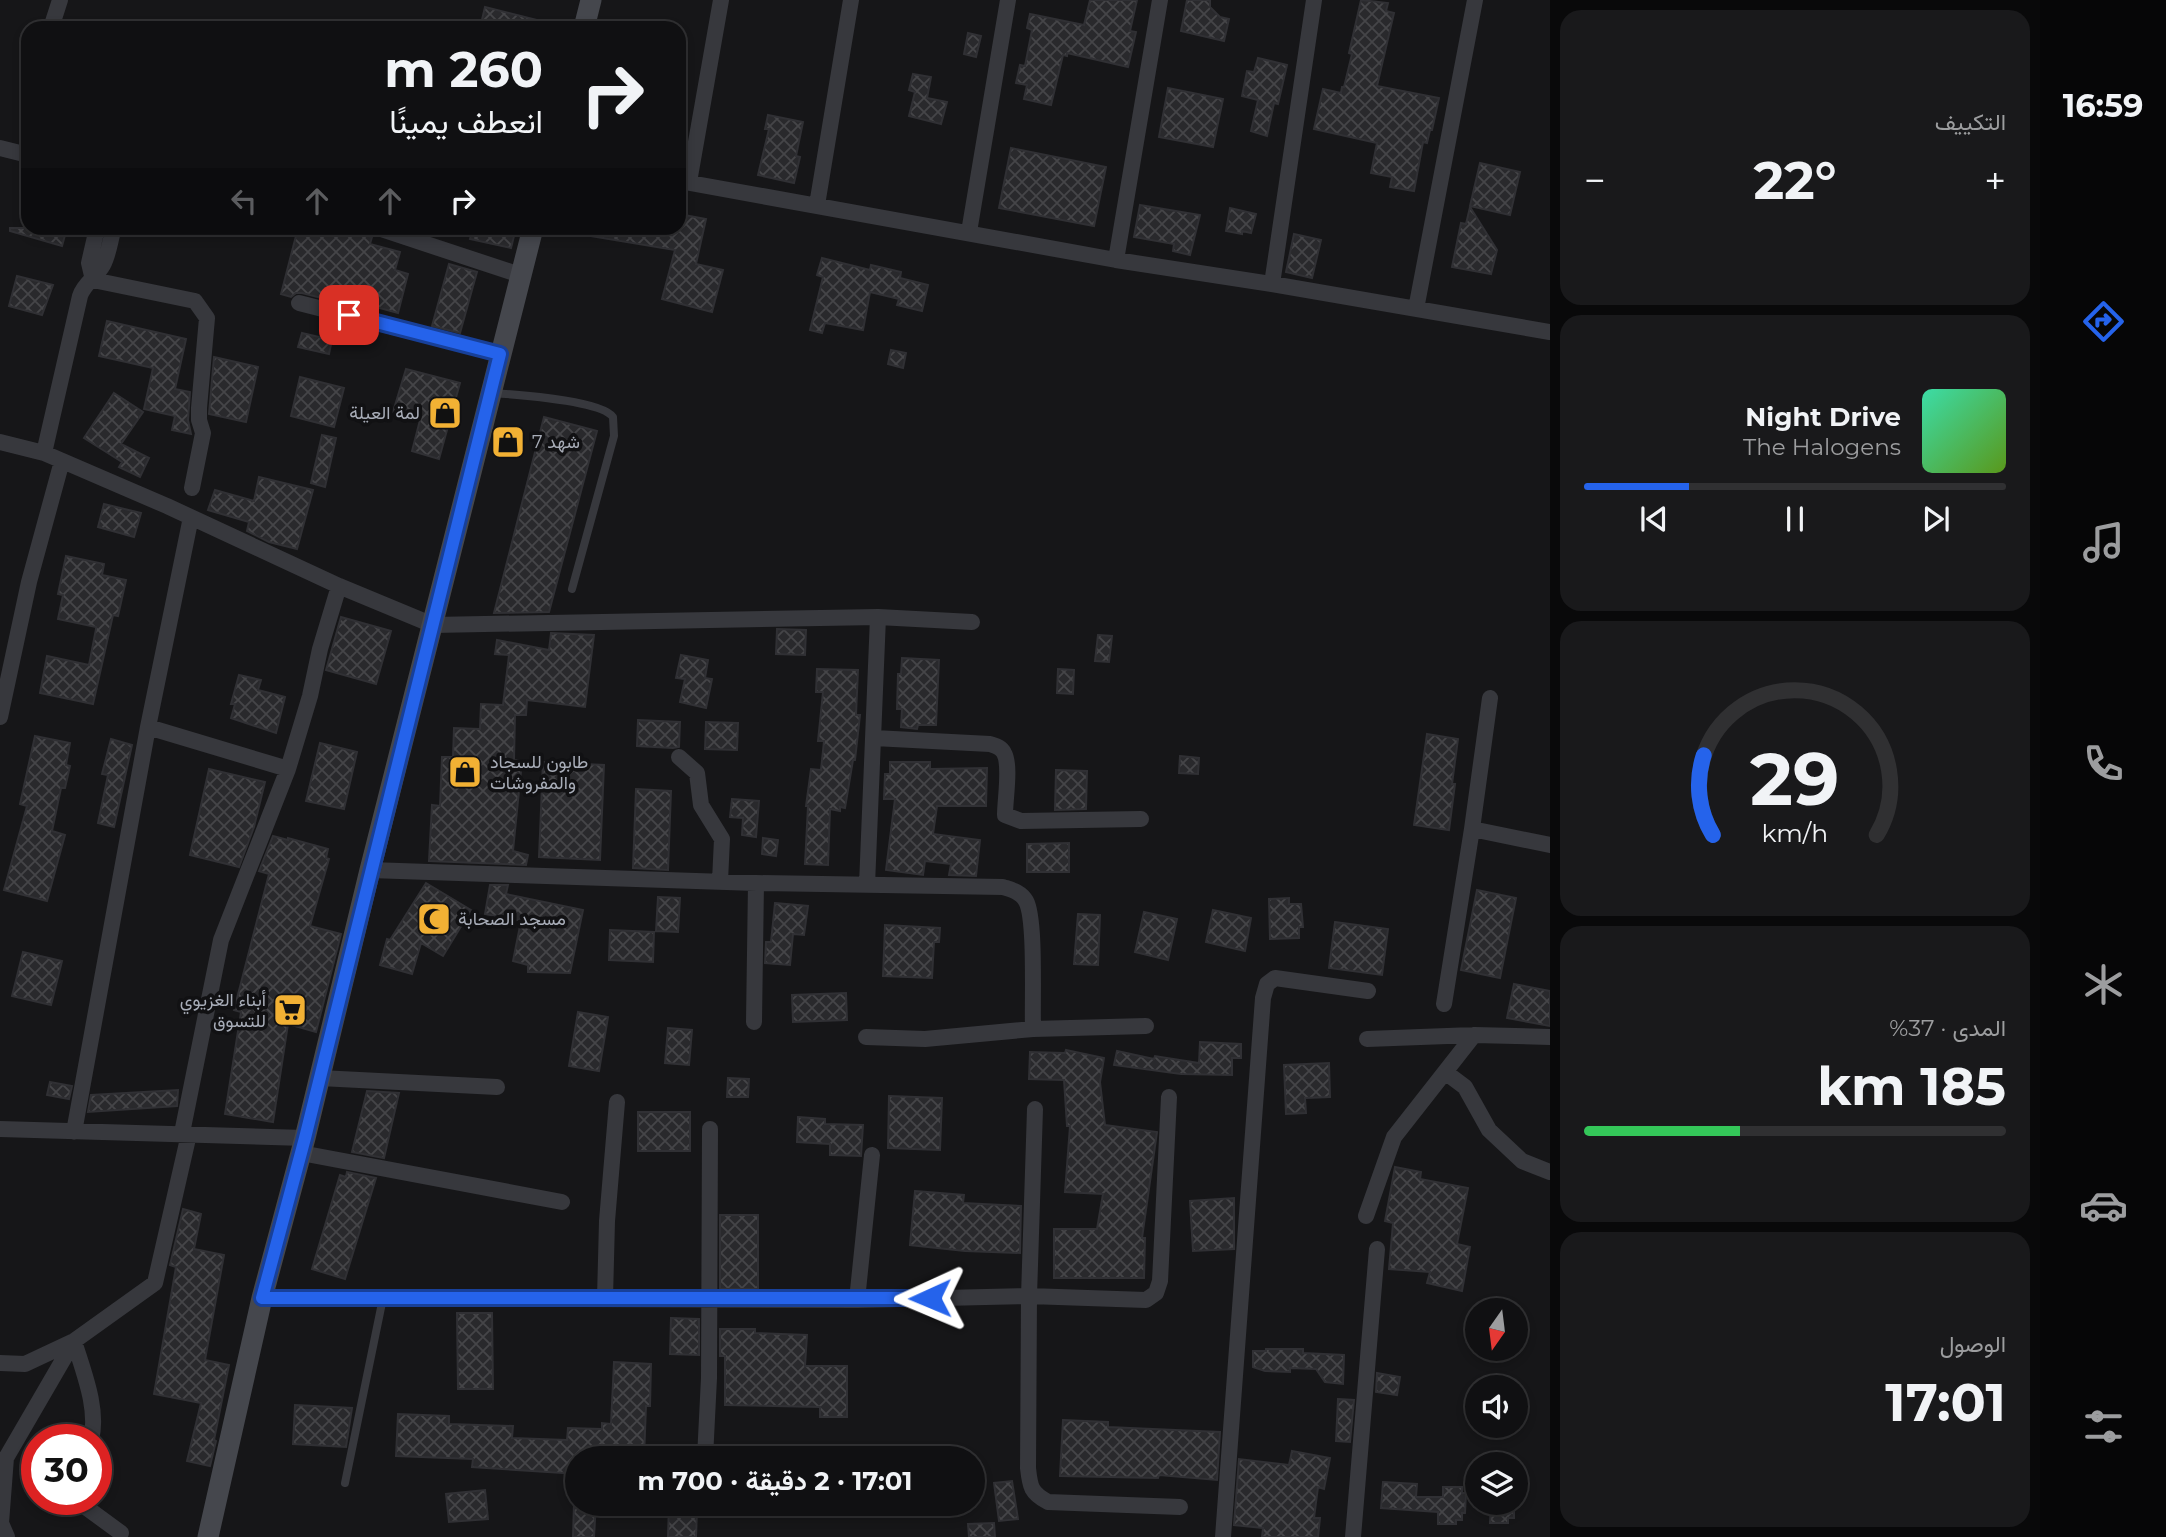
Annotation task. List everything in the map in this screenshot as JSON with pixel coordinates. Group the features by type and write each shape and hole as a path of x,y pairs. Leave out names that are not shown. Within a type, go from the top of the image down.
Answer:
{"main road":[{"path":"585,21 586,1"},
{"path":"208,1537 262,1298 320,1078 531,235"}],"street":[{"path":"53,21 60,0"},
{"path":"686,172 721,0"},
{"path":"817,205 851,0"},
{"path":"969,232 1008,0"},
{"path":"1116,260 1160,0"},
{"path":"1272,284 1314,0"},
{"path":"1416,309 1475,0"},
{"path":"0,148 21,153"},
{"path":"686,182 1116,260 1550,331"},
{"path":"93,280 89,262 95,235"},
{"path":"44,453 80,296 85,285 93,280 105,261 112,235"},
{"path":"399,235 520,275"},
{"path":"93,280 195,301 207,317 199,408 203,433 192,488"},
{"path":"299,303 500,354"},
{"path":"0,442 44,453 339,586 433,625 878,617 972,622"},
{"path":"0,717 29,582 62,461"},
{"path":"74,1132 148,727 191,517"},
{"path":"0,1363 25,1364 75,1341 155,1283 221,940 288,769 339,586"},
{"path":"867,885 878,617"},
{"path":"1444,1004 1490,698"},
{"path":"148,727 288,769"},
{"path":"874,738 990,744 999,747 1004,753 1007,766 1005,814 1011,819 1141,819"},
{"path":"679,757 696,774 701,805 722,839 720,881"},
{"path":"1472,829 1550,845"},
{"path":"370,870 756,883 1003,887 1017,891 1026,902 1031,924 1033,1029"},
{"path":"754,1022 756,883"},
{"path":"1223,1537 1263,998 1267,984 1275,978 1368,991"},
{"path":"866,1037 925,1039 1033,1029 1146,1026"},
{"path":"1367,1039 1474,1035 1550,1037"},
{"path":"1366,1216 1394,1137 1474,1035"},
{"path":"1445,1072 1465,1087 1489,1130 1522,1161 1550,1172"},
{"path":"320,1078 497,1087"},
{"path":"262,1298 857,1300 1029,1296 1146,1300 1156,1293 1160,1281 1169,1097"},
{"path":"605,1298 607,1221 617,1102"},
{"path":"1035,1109 1029,1296 1030,1487 1048,1502 1180,1507"},
{"path":"0,1129 185,1134 303,1145 562,1202"},
{"path":"705,1446 710,1299 710,1129"},
{"path":"857,1300 872,1155"},
{"path":"1353,1537 1377,1249"},
{"path":"75,1341 93,1424"},
{"path":"3,1527 3,1459 75,1341"},
{"path":"96,1515 121,1533"}],"lane":[{"path":"490,393 602,408 612,417 614,436 572,589"},
{"path":"345,1483 383,1298"}],"building":[{"path":"1090,0 1137,0 1130,31 1136,32 1128,67 1067,53 1067,56 1063,55 1051,105 1024,99 1027,85 1016,83 1020,65 1025,66 1032,30 1027,28 1030,14 1084,25"},
{"path":"1187,0 1210,0 1210,7 1220,17 1229,19 1224,41 1181,31"},
{"path":"1361,0 1388,3 1386,11 1394,13 1377,86 1439,98 1432,130 1427,143 1423,142 1414,191 1390,187 1392,177 1371,173 1377,143 1314,129 1323,89 1341,93 1344,87"},
{"path":"485,7 541,21 482,21"},
{"path":"968,33 981,36 976,57 964,54"},
{"path":"1258,58 1287,65 1278,104 1274,103 1267,136 1251,131 1258,100 1242,96 1247,71 1254,72"},
{"path":"913,74 931,77 927,98 947,102 941,124 909,116 915,92 909,90"},
{"path":"1168,88 1223,99 1213,147 1159,137"},
{"path":"768,115 803,122 796,156 800,157 794,183 758,175 769,129 765,129"},
{"path":"1011,148 1106,167 1094,226 999,208"},
{"path":"1480,163 1520,172 1510,215 1470,206"},
{"path":"1140,205 1200,215 1190,255 1173,251 1174,244 1134,237"},
{"path":"1470,207 1497,250 1491,274 1452,267 1461,223 1466,224"},
{"path":"1230,208 1256,214 1251,233 1226,231"},
{"path":"686,215 706,219 696,264 723,270 712,312 662,299 675,250 584,235 686,235"},
{"path":"10,228 21,228 21,234 10,231"},
{"path":"1294,234 1321,240 1312,278 1286,272"},
{"path":"24,235 65,235 62,246"},
{"path":"296,235 372,237 370,244 400,252 395,270 408,274 398,313 354,301 353,306 302,293 291,297 281,294"},
{"path":"471,235 514,235 511,248 470,239"},
{"path":"822,258 870,270 871,265 901,272 900,278 928,285 922,311 897,305 899,299 870,292 863,330 825,323 822,333 810,330 823,277 817,275"},
{"path":"449,264 477,272 460,333 432,326"},
{"path":"17,276 53,285 42,315 9,306"},
{"path":"107,321 186,339 175,389 190,392 188,420 191,434 172,430 175,416 144,409 153,368 99,356"},
{"path":"302,333 332,340 329,354 298,347"},
{"path":"891,350 906,353 903,368 888,364"},
{"path":"214,357 258,367 246,422 209,414"},
{"path":"406,369 460,383 439,459 412,451 420,420 393,412"},
{"path":"300,377 344,388 334,427 291,416"},
{"path":"114,393 143,412 121,444 149,458 140,477 119,467 122,462 84,438"},
{"path":"544,417 597,431 549,612 494,613"},
{"path":"322,435 336,438 325,487 311,483"},
{"path":"259,477 313,490 297,549 269,542 247,531 249,522 208,510 215,490 254,501"},
{"path":"104,504 141,513 134,537 98,527"},
{"path":"66,556 104,564 102,575 126,580 118,616 113,615 93,704 40,693 47,656 89,665 96,629 58,619 63,595 58,594"},
{"path":"341,617 391,631 376,684 326,670"},
{"path":"777,629 806,630 805,655 776,654"},
{"path":"551,633 594,635 585,707 527,700 526,715 515,715 514,760 522,761 513,851 528,855 526,865 429,861 432,805 440,806 442,757 453,757 454,728 480,729 481,704 503,705 509,655 495,654 497,640 549,650"},
{"path":"1098,635 1112,636 1109,662 1095,661"},
{"path":"681,655 708,660 705,678 712,679 706,708 680,702 685,679 676,678"},
{"path":"902,658 939,660 936,725 918,725 917,729 901,727 902,709 897,709 898,674 901,674"},
{"path":"817,669 858,670 856,715 860,715 855,760 845,808 840,807 840,811 830,809 828,865 805,864 806,806 811,769 821,770 824,741 818,741 823,692 816,692"},
{"path":"1058,669 1074,670 1073,694 1057,693"},
{"path":"239,675 261,680 258,690 285,697 276,733 231,718 235,704 231,704"},
{"path":"638,720 680,722 679,747 637,746"},
{"path":"706,722 738,723 737,750 705,749"},
{"path":"1427,734 1458,739 1449,830 1414,825"},
{"path":"35,736 70,743 66,765 70,766 65,788 61,788 52,831 65,835 47,901 4,890 27,806 20,804"},
{"path":"111,739 132,745 114,827 98,823 108,775 102,774"},
{"path":"320,743 357,752 344,809 306,801"},
{"path":"1180,756 1199,758 1198,774 1179,773"},
{"path":"543,762 604,765 600,860 539,857"},
{"path":"890,762 930,762 930,769 987,768 986,806 937,806 933,834 980,840 976,876 949,875 951,864 925,861 923,875 886,870 895,799 884,799 885,774 890,774"},
{"path":"209,769 265,782 254,827 239,867 190,855"},
{"path":"1056,770 1087,771 1086,809 1055,810"},
{"path":"636,789 671,791 668,870 633,868"},
{"path":"732,799 759,801 756,837 742,835 743,818 730,817"},
{"path":"273,836 328,849 326,858 329,859 310,926 341,934 316,1032 288,1024 273,1122 225,1114 241,1012 234,1010 269,874 259,871"},
{"path":"763,838 778,840 776,856 762,854"},
{"path":"1069,843 1069,872 1027,872 1027,844"},
{"name":"مسجد الصحابة","path":"426,883 471,910 443,956 421,943 412,974 380,965 387,939 390,940"},
{"path":"490,885 508,885 506,894 583,910 570,973 528,972 528,965 513,961 521,921 485,914"},
{"path":"1477,890 1516,898 1500,978 1461,970"},
{"path":"658,897 680,898 678,932 656,931"},
{"path":"1289,898 1289,904 1301,904 1303,927 1299,927 1299,938 1270,939 1269,899"},
{"path":"775,903 808,906 804,935 793,934 790,965 765,963 766,942 771,942"},
{"path":"1213,910 1251,918 1245,951 1206,942"},
{"path":"1144,912 1177,919 1168,960 1135,952"},
{"path":"1078,914 1100,915 1098,965 1074,964"},
{"path":"1335,922 1388,929 1382,975 1329,968"},
{"path":"885,925 940,928 939,942 934,942 932,978 883,976"},
{"path":"610,930 654,932 653,962 609,960"},
{"path":"23,952 62,961 51,1005 12,996"},
{"path":"1514,984 1550,991 1550,1026 1507,1018"},
{"path":"846,993 847,1020 793,1022 792,995"},
{"path":"578,1012 608,1017 599,1071 569,1066"},
{"path":"668,1028 692,1030 689,1065 665,1063"},
{"path":"1200,1042 1241,1044 1241,1058 1232,1058 1232,1075 1181,1074 1114,1065 1117,1051 1154,1059 1155,1056 1199,1063"},
{"path":"1066,1050 1104,1058 1100,1082 1105,1125 1157,1132 1142,1238 1145,1238 1144,1278 1054,1278 1054,1229 1097,1229 1103,1194 1065,1192 1070,1126 1067,1126 1064,1080 1029,1079 1030,1052 1065,1053"},
{"path":"1329,1063 1330,1097 1305,1098 1306,1113 1286,1114 1284,1065"},
{"path":"728,1078 749,1079 748,1097 727,1097"},
{"path":"50,1082 72,1086 69,1099 47,1095"},
{"path":"178,1090 177,1106 88,1112 91,1095"},
{"path":"367,1091 399,1093 384,1158 352,1152"},
{"path":"889,1096 942,1098 940,1150 888,1148"},
{"path":"638,1112 690,1112 690,1151 638,1151"},
{"path":"798,1117 825,1119 825,1124 863,1125 861,1156 830,1155 830,1144 797,1142"},
{"path":"1395,1167 1421,1172 1420,1179 1468,1188 1457,1244 1470,1247 1462,1291 1427,1283 1430,1272 1389,1269 1393,1223 1385,1221"},
{"path":"347,1172 376,1178 345,1279 312,1269 340,1175 346,1177"},
{"path":"915,1191 964,1195 963,1203 1021,1206 1020,1253 910,1245"},
{"path":"1234,1198 1234,1249 1193,1251 1190,1201"},
{"path":"183,1209 201,1214 194,1249 224,1255 205,1360 229,1365 210,1466 187,1461 201,1403 154,1394 176,1267 170,1265"},
{"path":"720,1215 758,1215 758,1289 720,1289"},
{"path":"457,1313 492,1313 493,1389 458,1389"},
{"path":"671,1318 699,1319 699,1355 670,1354"},
{"path":"720,1329 755,1329 755,1333 807,1335 805,1366 847,1366 847,1417 820,1417 820,1407 725,1405 725,1356 720,1356"},
{"path":"1303,1349 1303,1353 1344,1355 1343,1384 1325,1382 1316,1369 1290,1368 1290,1372 1265,1371 1253,1367 1253,1351"},
{"path":"614,1362 651,1364 650,1406 646,1406 644,1446 565,1446 565,1473 472,1467 473,1459 396,1456 398,1414 449,1416 449,1424 513,1426 512,1438 567,1440 568,1428 602,1429 602,1423 611,1424"},
{"path":"1377,1373 1400,1377 1397,1395 1376,1392"},
{"path":"1338,1399 1354,1400 1350,1442 1336,1441"},
{"path":"295,1405 352,1408 346,1447 293,1444"},
{"path":"1063,1420 1108,1422 1108,1427 1220,1432 1217,1480 1159,1475 1158,1478 1060,1476"},
{"path":"1292,1451 1330,1458 1324,1489 1318,1487 1314,1518 1320,1518 1318,1537 1262,1537 1263,1528 1234,1525 1239,1459 1289,1465"},
{"path":"1012,1481 1018,1519 999,1521 994,1483"},
{"path":"1383,1482 1417,1484 1416,1497 1443,1497 1443,1487 1462,1487 1462,1493 1465,1493 1465,1513 1462,1513 1462,1520 1456,1520 1456,1524 1438,1524 1438,1512 1381,1508"},
{"path":"485,1490 488,1519 449,1522 446,1494"},
{"path":"1490,1515 1514,1515 1514,1518 1508,1518 1508,1523 1490,1523"},
{"path":"574,1516 595,1516 594,1537 573,1537"},
{"path":"669,1516 697,1516 696,1537 668,1537"},
{"path":"994,1523 995,1537 969,1537 968,1524"}],"place":[{"name":"لمة العيلة","path":"445,413"},
{"name":"شهد 7","path":"508,442"},
{"name":"طابون للسجاد والمفروشات","path":"465,772"},
{"name":"مسجد الصحابة","path":"434,919"},
{"name":"أبناء الغزيوي للتسوق","path":"290,1010"}],"route":[{"path":"349,315 500,354 305,1138 262,1298 930,1298"}]}
